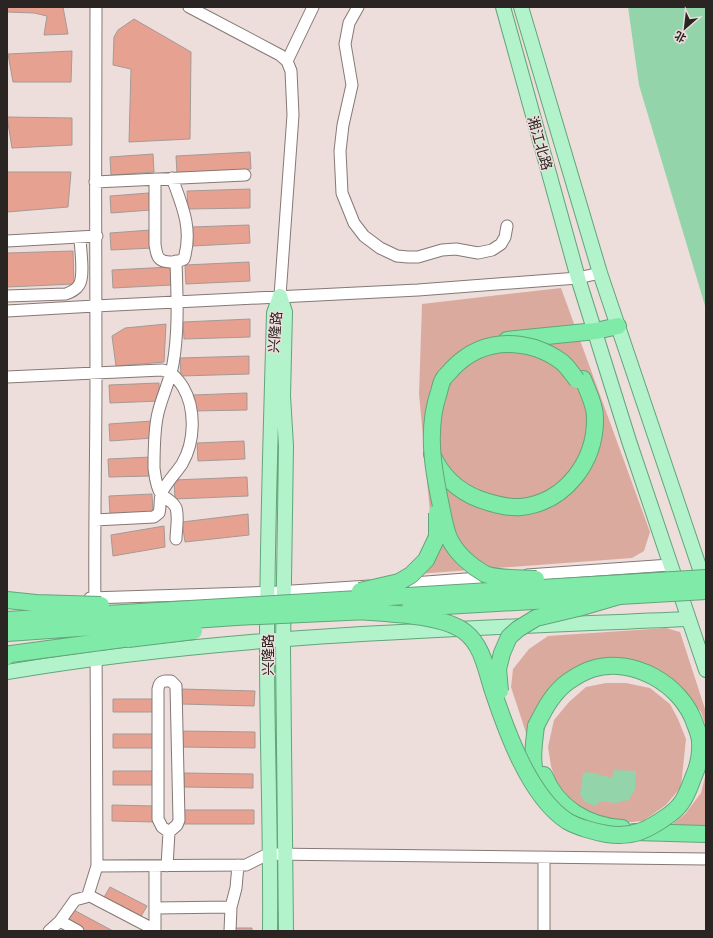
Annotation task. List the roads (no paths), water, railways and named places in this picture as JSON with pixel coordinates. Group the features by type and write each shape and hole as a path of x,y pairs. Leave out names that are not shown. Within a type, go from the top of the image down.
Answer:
{"highway":[{"path":"313,601 399,582 412,575 426,560 437,537 438,517 423,456 422,435 426,400 430,386 438,372 462,350 483,340 501,337 534,341 548,346 561,353 583,379 595,416 593,440 580,473 555,495 542,502 520,507 496,505 471,496 456,487 444,474 432,456 429,440 428,411 440,376 464,353 476,347 498,344 597,336 619,329"},
{"path":"498,344 487,350 472,358 458,368 448,381 438,403 434,419 435,437 440,452 452,473 459,481 473,492 493,500 510,502 529,500 545,495 560,486 572,474 583,457 586,448 590,423 588,408 577,380 562,362 543,351 523,345 500,344 485,347 471,353 459,362 444,378 432,416 434,472 450,539 458,552 471,565 487,575 606,584"},
{"path":"7,633 235,611 313,601 606,584 703,572"},
{"path":"80,605 362,591"},
{"path":"7,600 36,603 235,611 359,611 706,591"},
{"path":"619,596 536,618 518,629 509,637 502,653 498,669 499,688 529,763 551,797 566,813 583,822 600,827 630,826 642,823 671,805 682,791 691,768 695,746 692,728 685,712 666,688 650,679 630,672 590,675 574,683 556,700 538,727 539,763 547,783 570,811 588,821 610,827 706,829"},
{"path":"7,620 235,611"},
{"path":"128,639 235,611"},
{"path":"359,611 428,618 448,622 466,632 482,655 503,719 522,764 538,790 554,810 568,821 598,832 615,835 633,834 652,827 678,809 686,797 696,771 700,755 700,740 693,716 676,693 652,675 625,667 608,666 591,669 568,681 555,694 545,708 538,727 533,748 536,777 549,799 567,817 583,825 603,831 677,834 706,834"},
{"path":"7,656 48,649 220,627 413,616"}],"main road":[{"name":"湘江北路","path":"502,7 578,278 688,619"},
{"name":"湘江北路","path":"521,7 600,273 659,452 703,572 706,587"},
{"name":"兴隆路","path":"280,296 285,312 283,396 286,446 283,640 286,931"},
{"name":"兴隆路","path":"270,931 268,593 274,313 280,296"},
{"path":"7,672 96,658 184,648 268,641 372,633 688,619 706,670"}],"street":[{"path":"50,931 60,921 75,900 88,895 97,866 95,598 97,236 95,182 96,7"},
{"path":"189,7 266,47 287,61"},
{"path":"280,296 293,115 292,81 287,61 313,7"},
{"path":"358,7 349,23 345,44 352,85 343,125 340,152 342,194 354,223 364,236 380,248 397,256 408,257 442,250 478,253 492,250 501,244 506,236 507,226"},
{"path":"95,182 245,175"},
{"path":"155,178 155,245 157,253 159,258 164,261 180,261 184,259 188,227 180,196 172,178"},
{"path":"7,241 97,236"},
{"path":"7,296 66,294 78,287 81,280 80,237"},
{"path":"176,261 178,302 176,343 172,373 162,399 156,426 154,468 156,482 162,494 172,502 176,510 176,539"},
{"path":"7,311 418,290 578,278 600,273"},
{"path":"7,377 162,370 172,373 186,393 193,427 192,438 182,463 162,494 157,516 95,520"},
{"path":"7,592 25,596 95,598 268,593 670,565"},
{"path":"167,866 169,832 177,825 179,820 175,684 165,681 161,682 158,689 158,819 162,827 169,832"},
{"path":"97,866 246,865 269,854 706,859"},
{"path":"544,857 544,931"},
{"path":"230,931 230,907 236,888 238,865"},
{"path":"88,895 155,930 155,866"},
{"path":"155,908 230,907"},
{"path":"60,921 78,931"}]}
